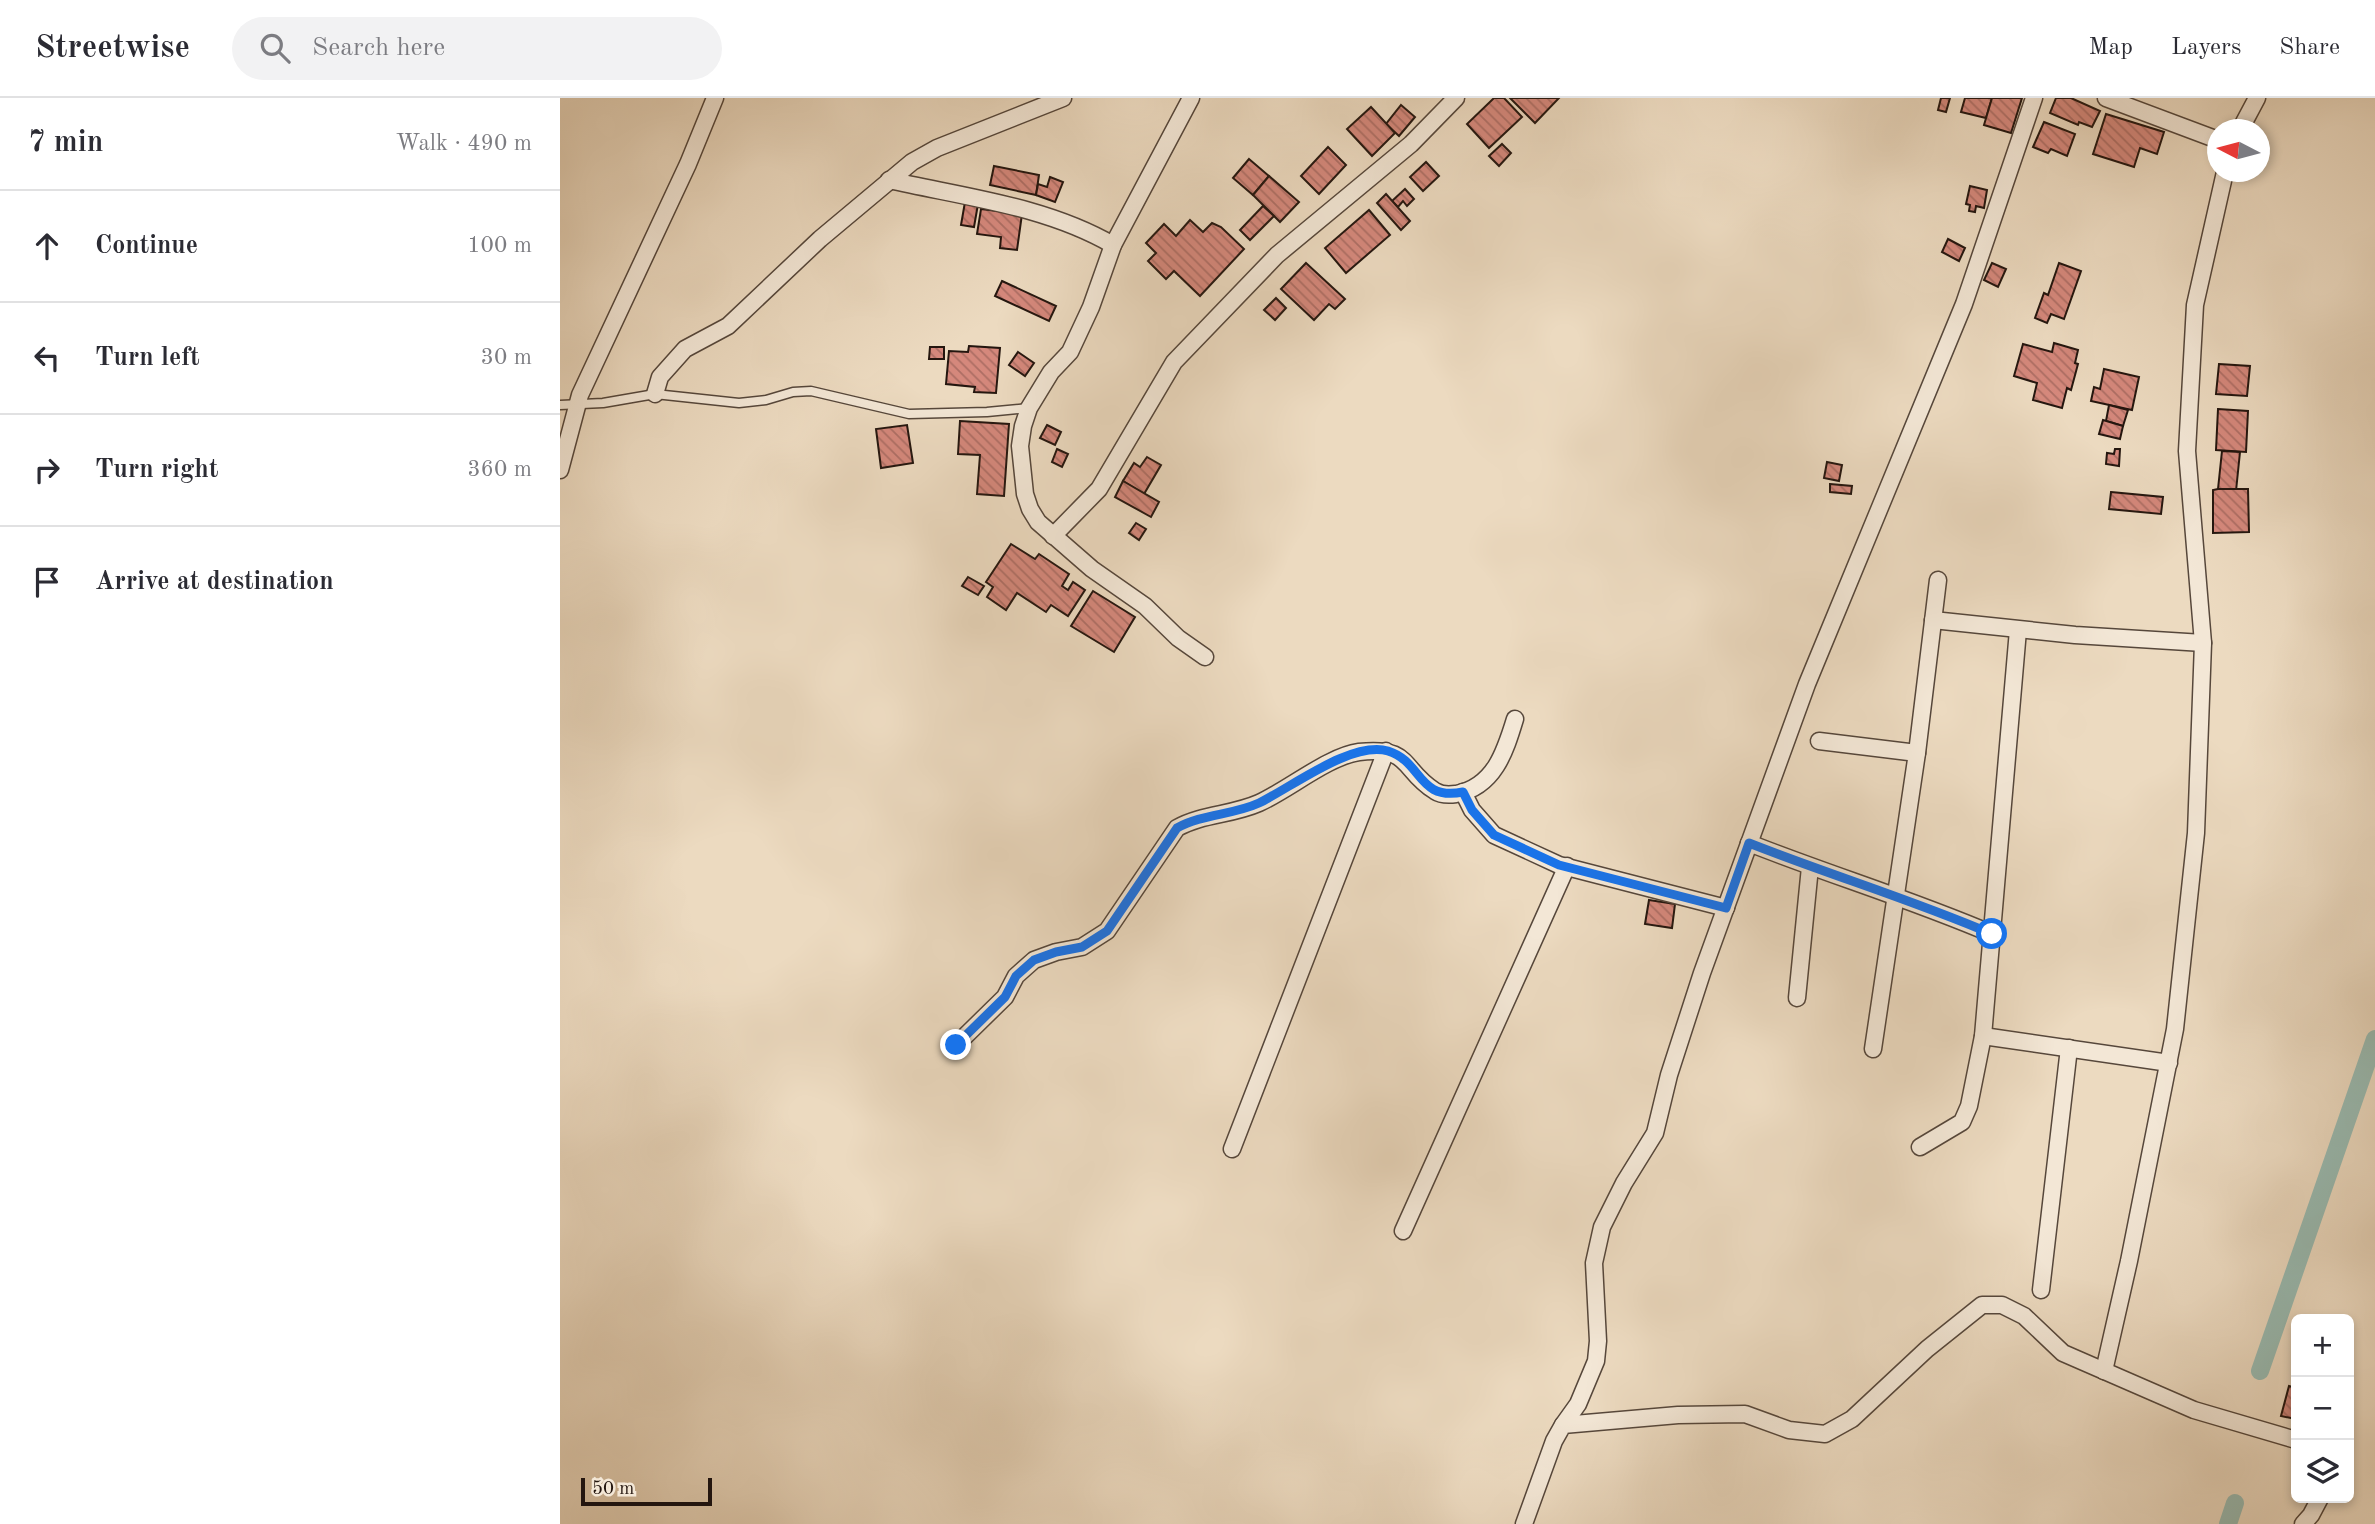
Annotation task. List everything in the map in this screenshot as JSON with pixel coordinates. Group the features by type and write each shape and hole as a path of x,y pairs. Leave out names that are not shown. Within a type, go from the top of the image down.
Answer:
{"street":[{"path":"560,470 578,403 593,363 688,164 715,98"},
{"path":"655,394 660,377 685,349 728,326 820,239 912,162 937,148 1063,98"},
{"path":"1191,98 1113,244 1091,307 1070,352 1051,372 1029,408 1020,446 1026,494 1030,509 1038,522 1053,537 1145,606 1178,638 1205,657"},
{"path":"1053,537 1099,489 1174,362 1278,255 1411,144 1457,98"},
{"path":"1524,1524 1554,1441 1578,1404 1596,1361 1598,1341 1594,1263 1602,1227 1655,1133 1669,1074 1807,684 1964,304 2034,98"},
{"path":"2106,98 2207,137"},
{"path":"2246,119 2257,98"},
{"path":"889,180 1054,218 1085,229 1113,244"},
{"path":"2104,1371 2129,1261 2175,1028 2196,833 2203,643 2187,451 2195,304 2223,182"},
{"path":"1873,1049 1917,753 1938,580"},
{"path":"1933,620 2018,630 2203,643"},
{"path":"1920,1147 1962,1122 1969,1105 1983,1036 2018,630"},
{"path":"956,1045 1005,997 1016,976 1034,960 1082,947 1107,931 1177,828 1191,820 1214,817 1257,804 1317,769 1356,752 1386,751 1405,760 1424,782 1438,793 1451,795 1463,792 1481,784 1495,770 1515,719"},
{"path":"1819,741 1917,753"},
{"path":"1231,1149 1386,751"},
{"path":"1463,792 1472,810 1494,835 1567,866 1726,908"},
{"path":"1749,843 1933,909 1992,934"},
{"path":"1403,1231 1567,866"},
{"path":"1797,998 1810,867"},
{"path":"1983,1036 2169,1063"},
{"path":"2041,1290 2069,1048"},
{"path":"1563,1425 1678,1415 1745,1414 1789,1430 1825,1434 1852,1419 1927,1349 1982,1306 2002,1305 2024,1316 2063,1353 2194,1410 2291,1439"},
{"path":"2303,1524 2317,1503"}],"lane":[{"path":"560,405 603,403 655,394 738,403 811,391 909,414 1029,408"}],"building":[{"path":"1494,98 1504,98 1522,117 1489,148 1467,124"},
{"path":"1510,98 1559,98 1535,123"},
{"path":"1941,98 1950,98 1946,112 1938,110"},
{"path":"1965,98 1992,98 1986,118 1961,112"},
{"path":"1992,98 2022,98 2011,133 1984,125"},
{"path":"2056,98 2071,98 2100,111 2092,127 2079,122 2078,125 2050,113"},
{"path":"1401,105 1415,117 1399,136 1386,124"},
{"path":"1371,107 1395,133 1372,156 1347,129"},
{"path":"2106,114 2164,132 2157,154 2140,148 2134,167 2093,154"},
{"path":"2044,122 2075,134 2067,156 2051,149 2048,153 2033,147"},
{"path":"1502,144 1511,153 1499,166 1489,156"},
{"path":"1328,147 1346,165 1319,194 1301,176"},
{"path":"1249,159 1269,176 1253,195 1233,178"},
{"path":"1426,162 1439,176 1423,191 1410,177"},
{"path":"994,166 1039,175 1036,195 990,185"},
{"path":"1269,176 1299,202 1280,222 1253,195"},
{"path":"1050,177 1063,182 1055,202 1036,195 1038,184 1047,187"},
{"path":"1970,186 1987,190 1984,208 1976,206 1975,212 1969,211 1970,205 1966,204"},
{"path":"1405,189 1414,199 1407,206 1403,201 1398,207 1392,201"},
{"path":"1386,194 1410,221 1401,230 1377,203"},
{"path":"965,202 978,204 974,227 961,225"},
{"path":"1263,206 1274,216 1250,240 1240,230"},
{"path":"981,209 1022,214 1017,250 1000,248 1001,237 977,234"},
{"path":"1369,210 1390,235 1346,273 1325,248"},
{"path":"1190,220 1203,232 1212,223 1221,227 1244,249 1200,296 1174,271 1166,279 1148,261 1156,253 1146,243 1164,224 1176,236"},
{"path":"1948,239 1965,248 1959,261 1942,252"},
{"path":"1306,263 1345,299 1335,309 1329,304 1314,320 1281,289"},
{"path":"1992,263 2006,269 1998,287 1984,280"},
{"path":"2059,263 2081,271 2064,319 2051,314 2047,323 2035,318 2044,293 2048,295"},
{"path":"1002,281 1056,306 1049,321 995,296"},
{"path":"1276,298 1286,308 1275,320 1264,310"},
{"path":"2054,343 2078,350 2075,363 2078,364 2071,390 2067,388 2062,408 2033,400 2037,383 2014,376 2023,344 2052,352"},
{"path":"969,346 1000,348 996,393 974,392 975,387 946,384 949,351 968,352"},
{"path":"930,347 944,347 944,359 929,359"},
{"path":"1018,352 1034,363 1025,376 1009,365"},
{"path":"2219,364 2250,366 2247,396 2216,394"},
{"path":"2104,369 2139,377 2132,410 2091,401 2094,387 2100,389"},
{"path":"2109,405 2128,410 2123,426 2106,421"},
{"path":"2218,409 2248,411 2246,452 2216,450"},
{"path":"2103,420 2123,426 2120,439 2099,434"},
{"path":"960,421 1009,424 1004,496 977,494 980,455 958,454"},
{"path":"907,425 913,463 881,468 876,429"},
{"path":"1047,425 1061,432 1055,445 1040,438"},
{"path":"1057,449 1068,454 1062,467 1052,462"},
{"path":"2115,449 2120,449 2119,466 2106,464 2107,453 2114,454"},
{"path":"2222,451 2240,452 2236,491 2218,489"},
{"path":"1147,457 1161,465 1144,494 1123,481 1134,463 1140,467"},
{"path":"1827,462 1842,465 1839,481 1824,478"},
{"path":"1123,481 1159,502 1151,517 1115,497"},
{"path":"1830,484 1852,486 1851,494 1830,492"},
{"path":"2248,489 2249,532 2213,533 2213,490"},
{"path":"2111,492 2163,497 2161,514 2109,509"},
{"path":"1136,523 1146,529 1139,540 1129,533"},
{"path":"1011,544 1035,559 1039,554 1069,574 1062,586 1068,590 1073,582 1085,590 1068,616 1051,605 1046,612 1017,593 1006,610 987,597 993,587 986,582"},
{"path":"968,577 984,586 978,595 962,586"},
{"path":"1093,591 1135,617 1114,652 1071,626"},
{"path":"1649,900 1675,904 1672,928 1645,924"},
{"path":"2289,1386 2291,1387 2291,1418 2281,1416"}],"waterway":[{"path":"2260,1371 2375,1039"},
{"path":"2228,1524 2235,1503"}],"route":[{"path":"956,1045 1005,997 1016,976 1034,960 1082,947 1107,931 1177,828 1191,820 1214,817 1257,804 1317,769 1356,752 1386,751 1405,760 1424,782 1438,793 1451,795 1463,792 1472,810 1494,835 1559,865 1726,908 1749,843 1933,909 1992,934"}]}
